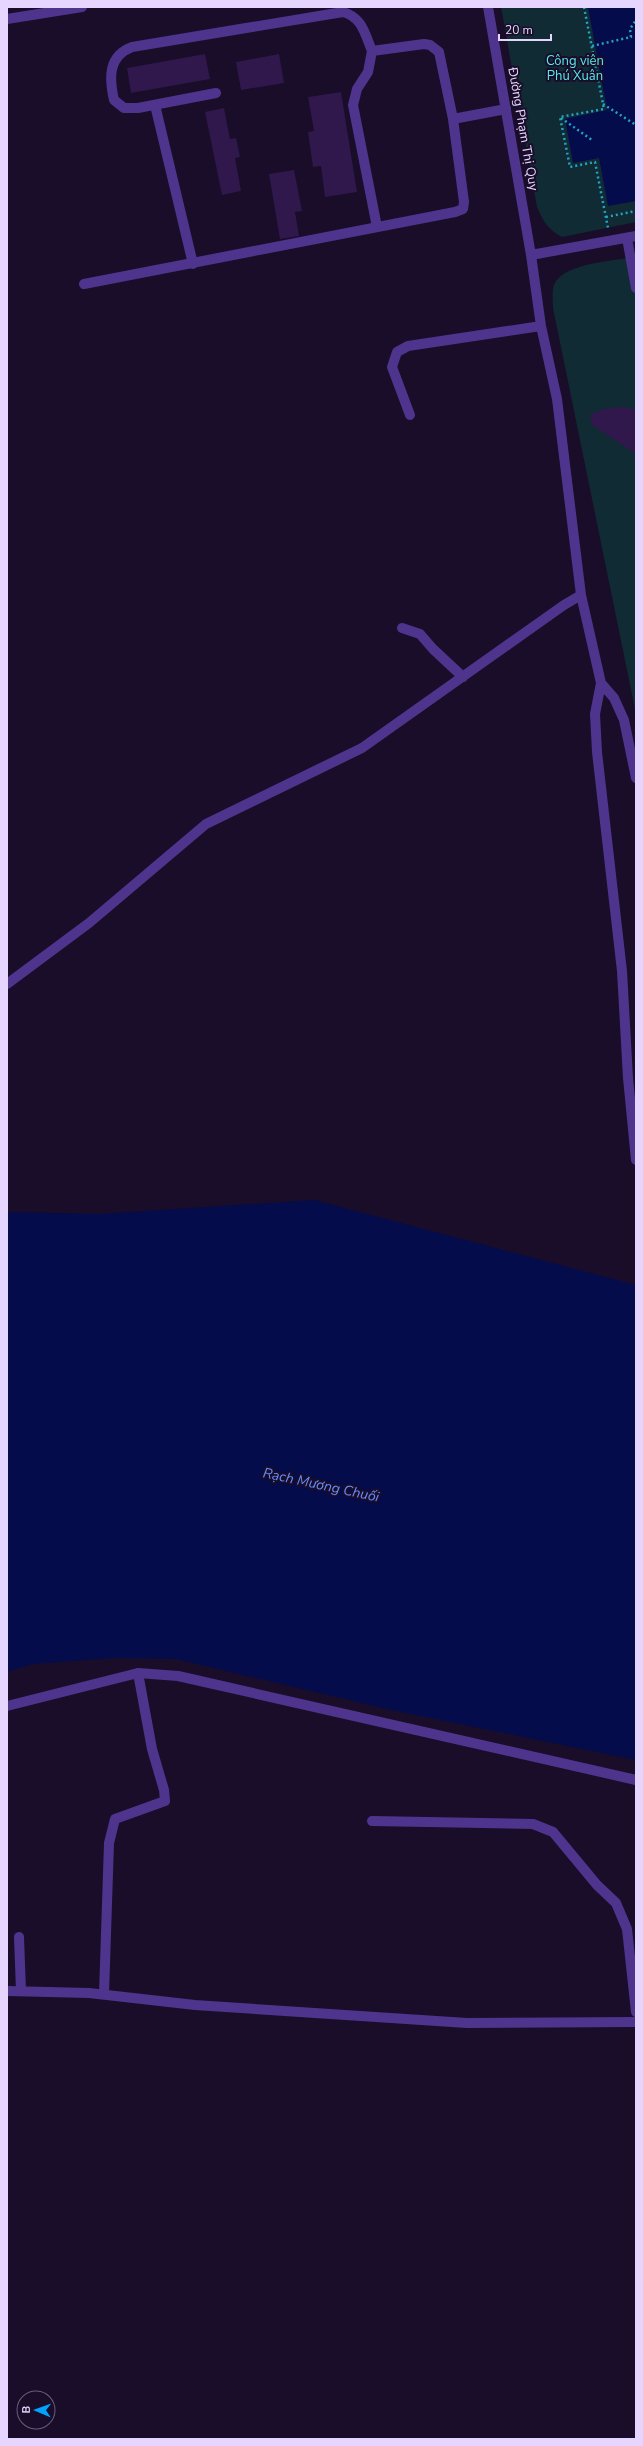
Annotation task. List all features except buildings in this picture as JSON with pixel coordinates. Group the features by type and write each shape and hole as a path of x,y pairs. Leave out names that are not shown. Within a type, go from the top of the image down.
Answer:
{"street":[{"path":"7,18 82,7"},
{"name":"Đường Phạm Thị Quy","path":"488,7 531,255 541,326 558,399 581,595 601,682"},
{"path":"216,93 155,105 124,108 114,100 111,75 114,63 121,51 132,47 343,12 354,15 362,25 372,51 368,72 357,90 353,105 378,228"},
{"path":"84,284 378,228 463,209 464,202 453,118 439,52 430,45 424,44 372,51"},
{"path":"155,105 193,264"},
{"path":"453,118 506,108"},
{"path":"531,255 632,237 636,288"},
{"path":"410,414 392,367 397,352 408,346 541,326"},
{"path":"7,984 89,923 206,824 362,748 564,605 581,595"},
{"path":"402,628 420,634 433,649 463,677"},
{"path":"601,682 614,698 624,720 636,778"},
{"path":"601,682 595,714 597,752 622,971 628,1078 636,1160"},
{"path":"104,1994 109,1843 115,1819 165,1801 164,1790 152,1749 138,1673"},
{"path":"7,1706 138,1673 178,1676 636,1780"},
{"path":"372,1821 533,1824 552,1832 597,1885 616,1903 627,1929 636,2012"},
{"path":"19,1938 21,1991"},
{"path":"7,1991 104,1994 195,2005 467,2024 636,2022"}],"path":[{"path":"560,118 604,109 584,7"},
{"path":"592,46 632,38 630,29 636,20"},
{"path":"603,104 636,126"},
{"path":"560,118 592,140"},
{"path":"560,118 570,167 595,162 610,241"},
{"path":"606,216 636,211"}],"green space":[{"name":"Công viên Phú Xuân","path":"501,7 636,7 636,222 562,237 553,231 544,221 537,207"},
{"path":"636,257 636,714 553,308 553,289 557,280 575,269 601,262"}],"water":[{"path":"588,7 636,7 636,201 608,206 599,158 573,163 565,119 607,110"},
{"name":"Rạch Mương Chuối","path":"314,1200 636,1285 636,1760 396,1711 176,1659 114,1658 33,1664 7,1672 7,1212 99,1214"}]}
